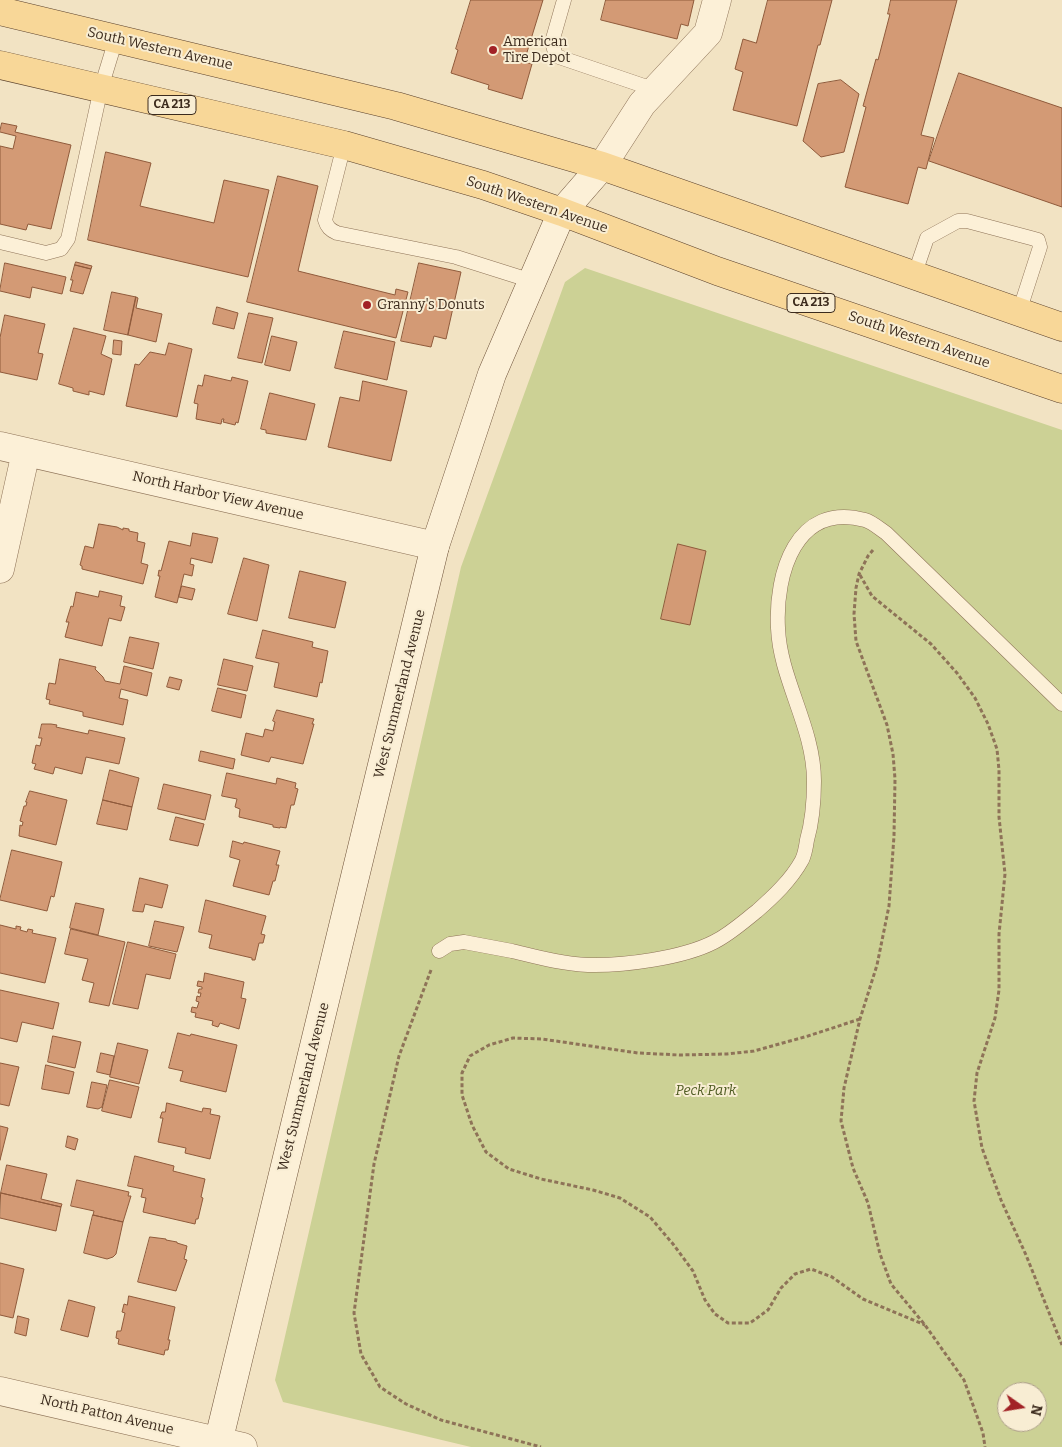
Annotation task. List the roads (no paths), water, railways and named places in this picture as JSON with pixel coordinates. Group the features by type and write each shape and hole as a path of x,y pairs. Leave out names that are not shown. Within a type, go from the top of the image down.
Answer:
{"main road":[{"name":"West Summerland Avenue","path":"226,1445 435,546 492,374 562,212 602,166 642,104 708,33 717,0"},
{"name":"South Western Avenue","path":"0,11 396,106 602,166 1062,327"},
{"name":"South Western Avenue","path":"0,65 344,145 483,185 562,212 717,270 1062,389"},
{"name":"North Harbor View Avenue","path":"0,446 435,546"},
{"path":"0,569 26,452"},
{"name":"North Patton Avenue","path":"0,1391 226,1445"}],"lane":[{"path":"564,0 552,42 556,56 656,90"},
{"path":"0,242 46,253 60,249 68,239 101,88 116,39"},
{"path":"344,145 325,220 327,227 331,230 337,233 456,257 532,281"},
{"path":"914,276 927,238 958,221 967,221 1038,240 1040,247 1019,312"},
{"path":"439,951 450,944 464,942 554,961 588,965 641,961 679,955 713,943 732,931 786,884 803,858 814,816 814,778 807,733 784,663 778,629 778,596 786,563 799,538 822,521 844,518 867,520 886,533 1062,704"}],"place":[{"name":"American Tire Depot","path":"493,50"},
{"name":"Granny's Donuts","path":"367,305"}],"park label":[{"name":"Peck Park","path":"706,1091"}]}
